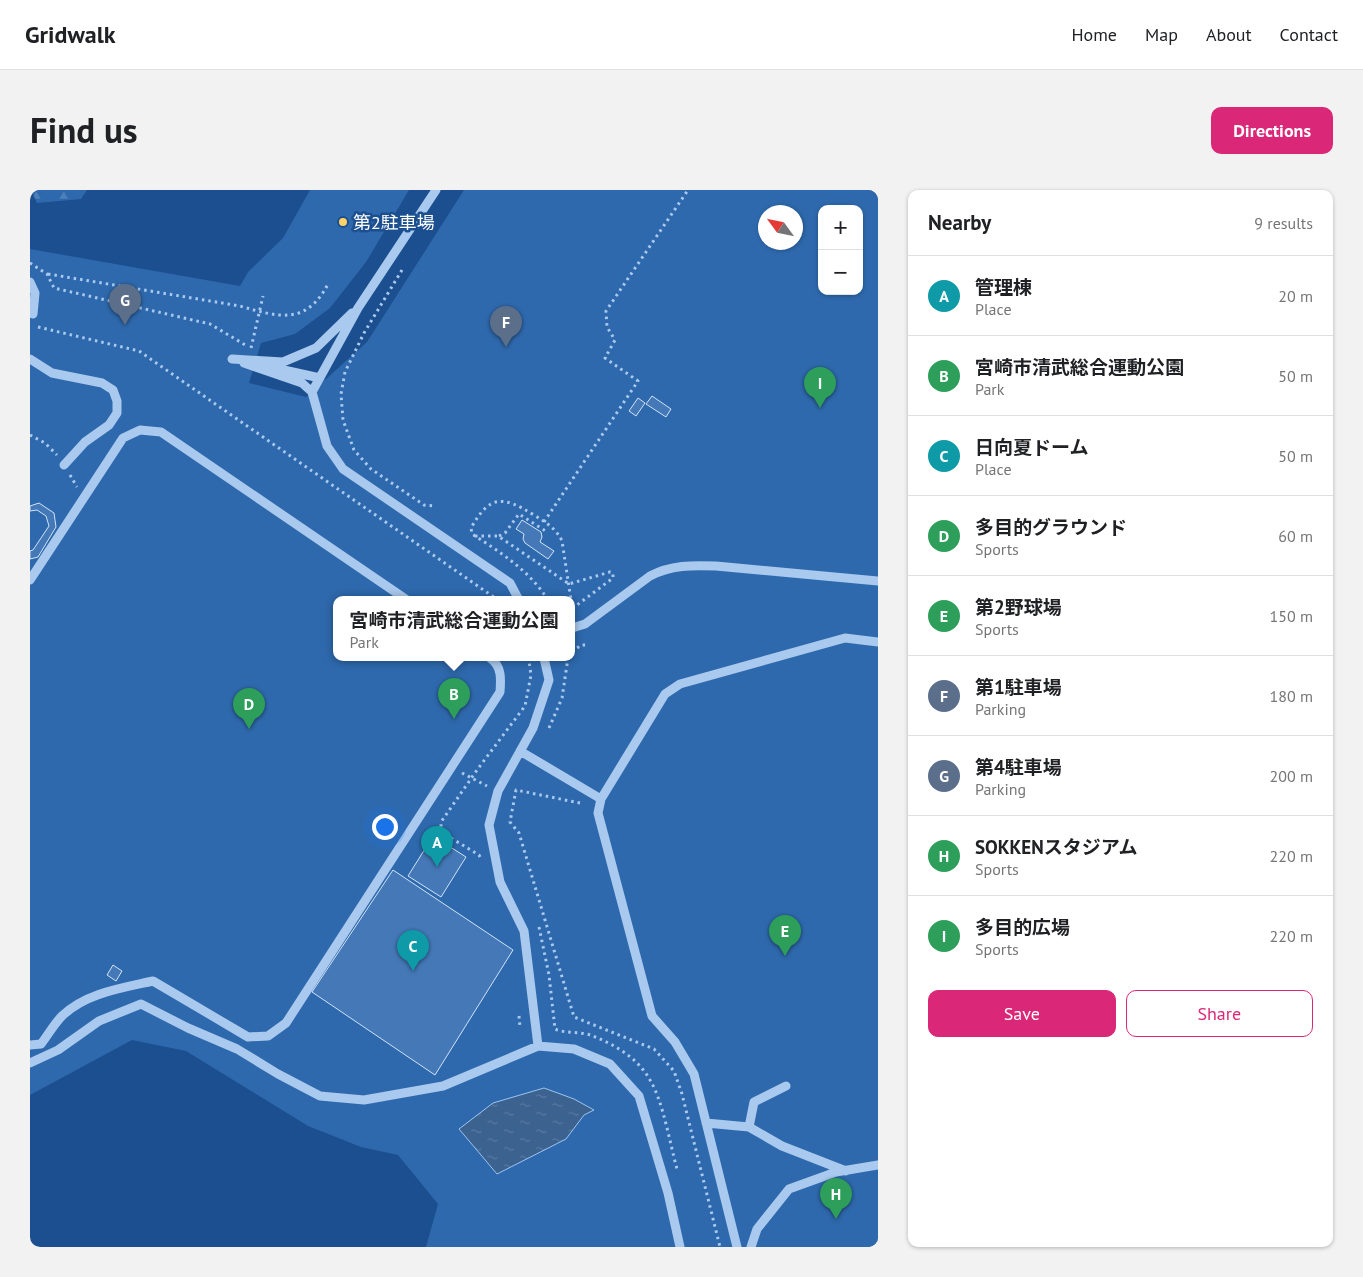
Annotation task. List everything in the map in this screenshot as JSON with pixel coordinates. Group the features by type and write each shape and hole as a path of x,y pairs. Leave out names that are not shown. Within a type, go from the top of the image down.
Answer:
{"street":[{"path":"312,392 358,308 436,190"},
{"path":"30,282 35,293 34,314 30,314"},
{"path":"232,359 283,362 316,348 358,308"},
{"path":"30,359 52,373 102,383 113,390 117,401 117,412 109,426 85,442 64,465"},
{"path":"232,359 320,378"},
{"path":"232,359 302,383 312,392 327,446 343,469 510,583 517,596"},
{"path":"30,580 122,438 140,430 161,432 401,596"},
{"path":"575,627 584,624 650,576 673,567 689,565 716,566 878,581"},
{"path":"737,1247 694,1074 676,1042 652,1016 598,813 601,799 665,694 680,684 845,638 878,642"},
{"path":"30,1046 41,1044 61,1016 76,1005 112,990 153,981 248,1037 268,1036 286,1024 500,692 501,673 495,661"},
{"path":"538,1046 524,931 500,882 489,825 498,791 533,728 549,680 545,661"},
{"path":"520,751 601,799"},
{"path":"30,1063 58,1050 99,1021 141,1004 188,1028 237,1049 278,1074 320,1096 364,1100 443,1086 538,1046 574,1049 610,1064 639,1096 668,1193 680,1247"},
{"path":"749,1127 754,1102 786,1086"},
{"path":"706,1124 749,1127 782,1146 846,1171"},
{"path":"751,1247 757,1229 789,1189 836,1172 878,1165"}],"path":[{"path":"544,522 638,382 605,358 615,340 607,328 606,311 688,190"},
{"path":"30,263 47,274 240,306 270,314 292,315 308,308 320,298 328,284"},
{"path":"402,269 364,333 345,372 341,394 343,420 354,450 370,469 424,505 436,506"},
{"path":"47,274 54,288 210,324 251,348 258,350"},
{"path":"251,348 263,296"},
{"path":"30,325 138,351 492,596"},
{"path":"545,596 532,579 517,565 472,534 471,528 483,509 494,502 506,501 516,504 558,531 562,541 571,596"},
{"path":"475,536 498,536 505,533 519,514 547,532"},
{"path":"498,536 569,584"},
{"path":"569,584 610,572 613,574 613,578 575,606"},
{"path":"575,650 581,645 588,645"},
{"path":"451,768 498,791"},
{"path":"587,804 516,790 510,822 519,833 574,1017 654,1049 674,1071 682,1094 720,1247"},
{"path":"538,924 549,975 555,1029 590,1035 607,1042 624,1052 641,1068 650,1080 657,1096 678,1174"}],"green space":[{"path":"31,190 87,190 81,199 37,203"},
{"path":"310,190 409,190 366,262 330,308 295,334 261,343 249,383 306,397 367,342 464,190 878,190 878,1247 426,1247 438,1204 398,1155 361,1147 308,1126 186,1051 132,1040 30,1095 30,249 240,286 248,272 283,238"}],"water":[{"path":"544,1088 574,1099 594,1110 584,1115 566,1139 497,1174 459,1129 493,1103"}],"building":[{"path":"652,396 671,409 666,417 646,404"},
{"path":"638,398 645,403 636,416 629,411"},
{"path":"39,503 54,513 56,527 38,557 30,559 30,551 33,550 49,526 46,516 37,510 30,511 30,506"},
{"path":"522,520 541,532 540,542 554,551 548,559 525,543 523,539 524,534 516,529"},
{"path":"433,836 466,857 441,897 408,876"},
{"path":"393,870 513,950 435,1075 312,992"},
{"path":"113,965 122,971 116,981 107,975"}],"place":[{"name":"第2駐車場","path":"343,222"},
{"name":"第4駐車場","path":"125,325"},
{"name":"第1駐車場","path":"506,347"},
{"name":"多目的広場","path":"820,408"},
{"name":"宮崎市清武総合運動公園","path":"454,719"},
{"name":"多目的グラウンド","path":"249,729"},
{"name":"管理棟","path":"437,867"},
{"name":"第2野球場","path":"785,956"},
{"name":"日向夏ドーム","path":"413,971"},
{"name":"SOKKENスタジアム","path":"836,1219"}]}
